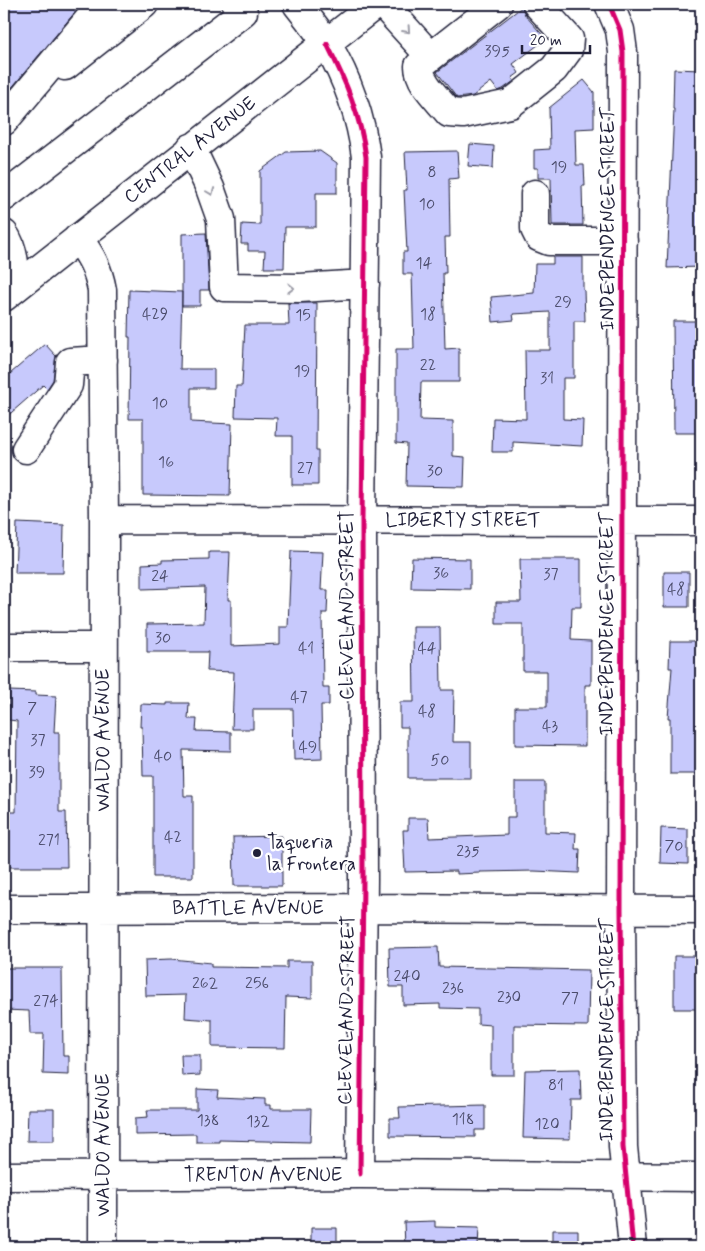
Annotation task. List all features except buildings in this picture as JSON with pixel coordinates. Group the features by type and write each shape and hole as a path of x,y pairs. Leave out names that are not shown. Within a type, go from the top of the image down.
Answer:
{"street":[{"path":"4,121 102,4"},
{"path":"53,62 60,70 144,4"},
{"path":"4,197 243,12 236,4"},
{"name":"CLEVELAND STREET","path":"297,4 327,44 348,89 360,121 366,157 362,520 363,908 360,1174"},
{"name":"CENTRAL AVENUE","path":"10,292 376,4"},
{"path":"382,4 430,56"},
{"path":"498,4 419,66 419,74 449,113 463,114 510,104 554,69 568,50 569,39 537,4"},
{"name":"INDEPENDENCE STREET","path":"609,4 620,30 623,52 621,910 625,1176 632,1247"},
{"path":"191,148 210,188 221,219 224,287 300,288 366,284"},
{"path":"535,194 534,229 539,237 550,241 623,241"},
{"path":"4,234 11,251 15,269 10,292"},
{"name":"WALDO AVENUE","path":"78,238 92,257 100,278 102,290 104,520 103,1247"},
{"path":"26,449 68,386 70,362 102,360"},
{"name":"LIBERTY STREET","path":"104,520 701,520"},
{"path":"4,647 103,647"},
{"name":"BATTLE AVENUE","path":"4,909 363,908 701,910"},
{"name":"TRENTON AVENUE","path":"4,1176 360,1174 701,1177"}],"cycle path":[{"path":"609,4 620,30 623,52 621,910 623,1147 633,1247"},
{"path":"327,44 340,71 356,113 366,157 362,520 363,879 360,1174"}],"place":[{"name":"Taqueria la Frontera","path":"257,853"}]}
